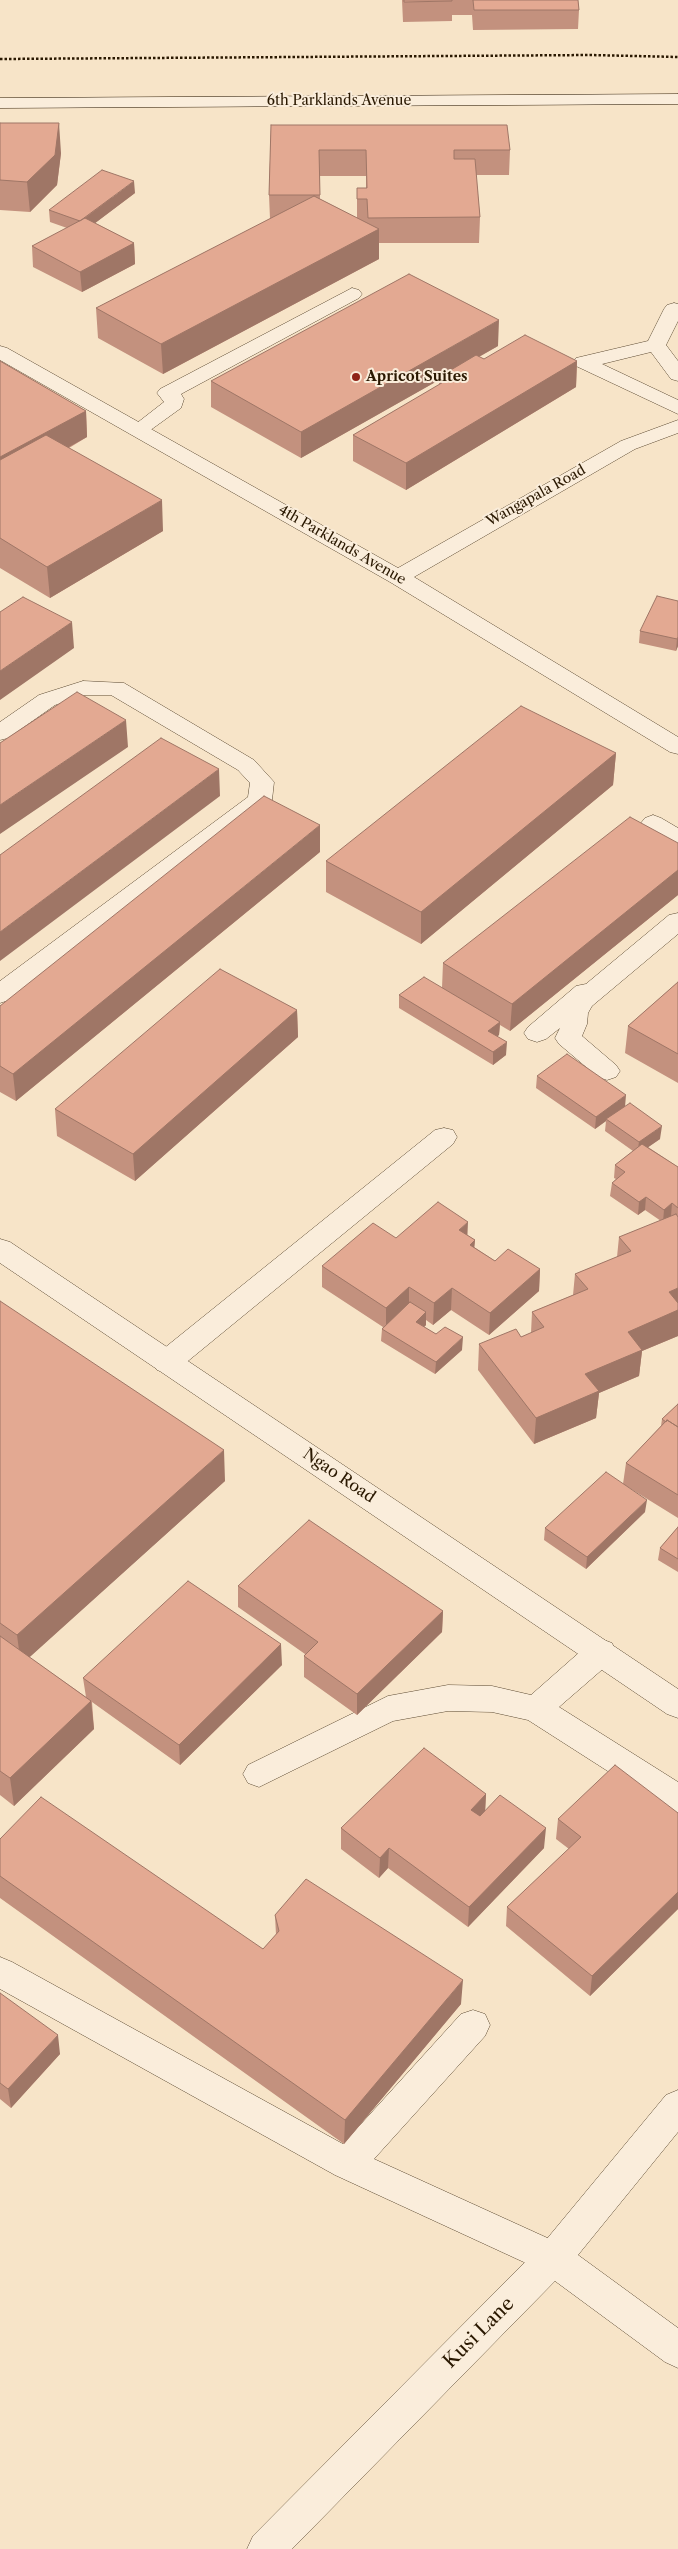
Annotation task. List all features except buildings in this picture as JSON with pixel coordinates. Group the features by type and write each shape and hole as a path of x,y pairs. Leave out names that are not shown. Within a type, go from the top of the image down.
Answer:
{"street":[{"name":"6th Parklands Avenue","path":"0,103 678,99"},
{"path":"138,430 174,404 174,399 167,393 352,294"},
{"path":"656,345 674,309"},
{"path":"656,345 678,375"},
{"path":"656,345 583,362 678,408"},
{"name":"4th Parklands Avenue","path":"0,352 398,577 678,747"},
{"name":"Wangapala Road","path":"398,577 628,444 678,426"},
{"path":"0,733 47,700 83,688 116,688 246,765 262,782 260,800 0,994"},
{"path":"654,823 678,839"},
{"path":"537,1034 678,910"},
{"path":"607,1071 568,1038 576,1013 583,1000 678,921"},
{"path":"167,1362 444,1137"},
{"name":"Ngao Road","path":"0,1249 678,1705"},
{"path":"536,1709 601,1652"},
{"path":"259,1774 388,1709 448,1698 492,1699 536,1709 678,1798"},
{"path":"0,1972 347,2164 553,2258 678,2350"},
{"path":"347,2164 473,2025"},
{"name":"Kusi Lane","path":"266,2549 553,2258 678,2106"}],"path":[{"path":"0,59 582,55 678,57"}],"place":[{"name":"Apricot Suites","path":"356,377"}]}
